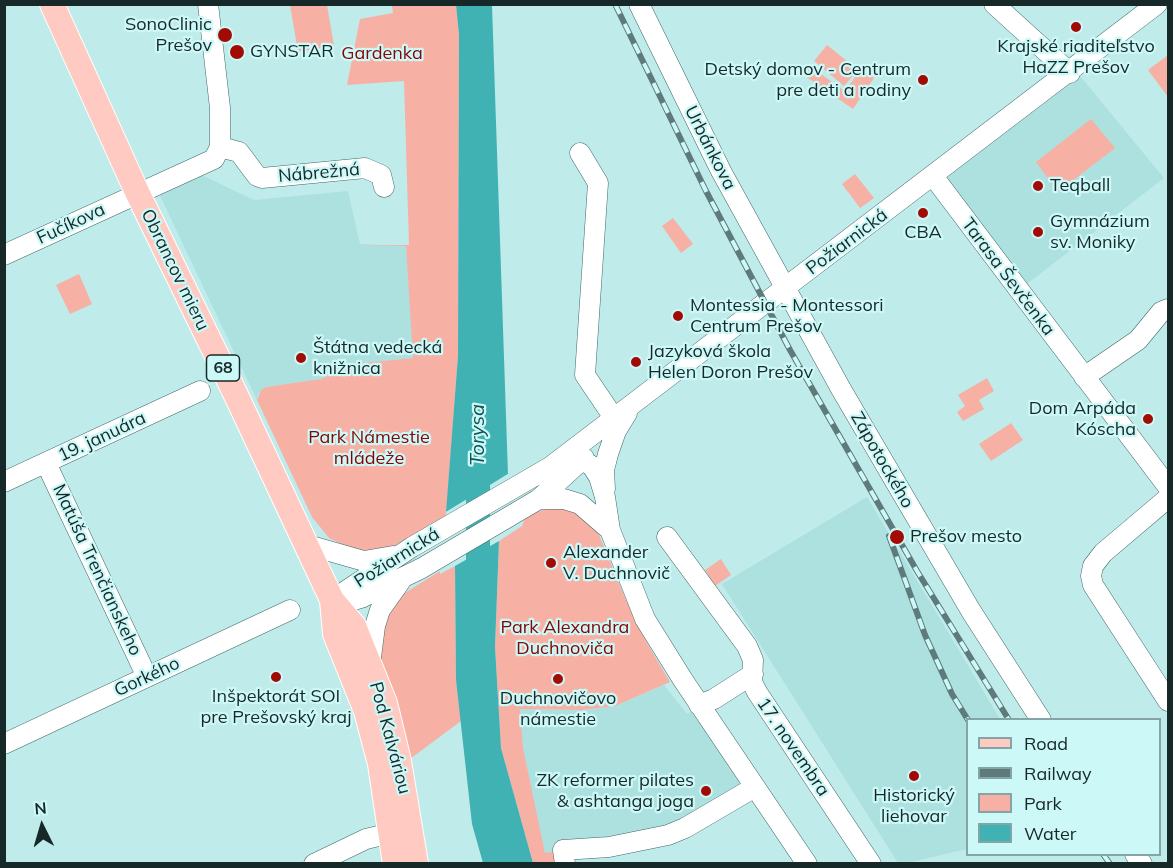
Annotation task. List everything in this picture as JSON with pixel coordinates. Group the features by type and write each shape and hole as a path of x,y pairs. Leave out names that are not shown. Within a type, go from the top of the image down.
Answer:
{"main road":[{"name":"Obrancov mieru","path":"52,4 137,192 308,545 332,600"},
{"name":"Pod Kalváriou","path":"332,600 354,626 385,703 401,851"},
{"name":"Pod Kalváriou","path":"332,600 335,634 366,711 401,851"}],"street":[{"path":"137,192 214,159 220,147 220,108 208,4"},
{"name":"Urbánkova","path":"639,4 721,171 786,288"},
{"path":"994,4 1070,73"},
{"name":"Požiarnická","path":"332,600 406,551 537,474 591,436 1070,73 1157,4"},
{"name":"Nábrežná","path":"220,147 239,152 257,176 262,178 365,168 381,175 384,187"},
{"path":"580,153 598,183 585,375 613,419 604,471 606,497 604,524"},
{"name":"Tarasa Ševčenka","path":"933,176 1168,487"},
{"name":"Fučíkova","path":"4,255 137,192"},
{"name":"Zápotockého","path":"786,288 841,389 965,601 1040,718"},
{"path":"1084,377 1138,340 1161,312 1168,309"},
{"name":"19. januára","path":"4,482 200,391"},
{"name":"Požiarnická","path":"332,600 347,602 361,598 403,579 532,503 582,460 613,419"},
{"path":"591,436 584,445 582,460 604,524 645,619 699,705 807,864"},
{"path":"537,474 582,460 592,466 606,497"},
{"name":"Matúša Trenčianskeho","path":"46,463 147,677"},
{"path":"532,503 556,498 573,501 604,524"},
{"path":"1168,498 1103,554 1093,566 1090,576 1093,585 1168,701"},
{"name":"17. novembra","path":"666,537 747,646 753,660 757,692 871,864"},
{"path":"308,545 364,561 384,559 406,551"},
{"name":"Požiarnická","path":"370,665 375,626 380,610 403,579"},
{"name":"Gorkého","path":"4,744 290,610"},
{"path":"699,705 714,699 753,674"},
{"path":"564,857 668,835 685,828 755,787"},
{"path":"314,864 366,839 401,851"}],"shaded area":[{"name":"Gymnázium sv. Moniky","path":"1076,71 1164,178 1023,287 941,175"},
{"path":"189,169 254,200 348,191 360,244 406,246 414,358 341,365 334,373 321,379 266,387 258,394 257,400 152,179"},
{"path":"867,497 999,718 966,718 966,849 898,863 722,584"},
{"path":"664,685 687,714 702,705 755,787 685,828 545,854 522,745 520,709 582,710 615,706"}],"green space":[{"path":"290,5 327,5 334,46 298,52"},
{"path":"392,5 456,5 459,35 458,356 446,516 388,549 356,551 329,538 312,517 257,400 261,390 266,387 321,379 334,373 341,365 413,358 406,246 360,245 409,245 404,81 347,85 360,19 393,13"},
{"path":"827,45 858,70 844,86 814,61"},
{"path":"1168,55 1168,97 1148,70"},
{"path":"808,65 845,91 861,69 874,78 853,109 802,74"},
{"path":"1091,119 1115,148 1058,192 1036,162"},
{"path":"855,174 874,198 860,208 842,184"},
{"path":"673,218 693,244 681,253 662,226"},
{"path":"79,274 92,304 70,314 56,285"},
{"path":"987,378 994,391 979,400 984,409 963,421 957,412 965,406 958,395"},
{"path":"1011,423 1023,440 991,461 979,444"},
{"name":"Park Alexandra Duchnoviča","path":"554,507 572,509 597,530 626,600 647,643 670,682 615,706 582,710 520,709 523,748 545,853 563,850 565,863 533,863 501,748 495,647 499,541 522,526 526,515"},
{"path":"721,559 731,575 715,586 705,570"},
{"path":"455,566 456,680 461,721 410,759 380,658 381,640 387,618 403,594 440,571 440,574"}],"water":[{"path":"456,5 492,5 508,475 446,512 458,356 459,35"},
{"path":"499,541 495,647 501,748 533,863 483,863 472,824 456,680 455,566"}],"pier":[{"path":"511,472 510,477 446,515 446,512"}],"waterway":[{"name":"Torysa","path":"478,460 478,584"}],"railway":[{"path":"615,4 706,191 790,350 917,571 1008,718"},
{"path":"889,536 925,635 952,694 967,718"},
{"path":"1104,856 1110,864"}],"place":[{"name":"Krajské riaditeľstvo HaZZ Prešov","path":"1076,27"},
{"name":"SonoClinic Prešov","path":"225,35"},
{"name":"GYNSTAR","path":"237,52"},
{"name":"Detský domov - Centrum pre deti a rodiny","path":"923,80"},
{"name":"Teqball","path":"1038,186"},
{"name":"CBA","path":"923,213"},
{"name":"Gymnázium sv. Moniky","path":"1038,232"},
{"name":"Montessia - Montessori Centrum Prešov","path":"678,316"},
{"name":"Štátna vedecká knižnica","path":"301,358"},
{"name":"Jazyková škola Helen Doron Prešov","path":"636,362"},
{"name":"Dom Arpáda Kóscha","path":"1148,419"},
{"name":"Prešov mesto","path":"897,537"},
{"name":"Alexander V. Duchnovič","path":"551,563"},
{"name":"Inšpektorát SOI pre Prešovský kraj","path":"276,677"},
{"name":"Duchnovičovo námestie","path":"558,679"},
{"name":"Historický liehovar","path":"914,776"},
{"name":"ZK reformer pilates & ashtanga joga","path":"706,791"}],"park label":[{"name":"Gardenka","path":"382,54"},
{"name":"Park Námestie mládeže","path":"369,448"}]}
